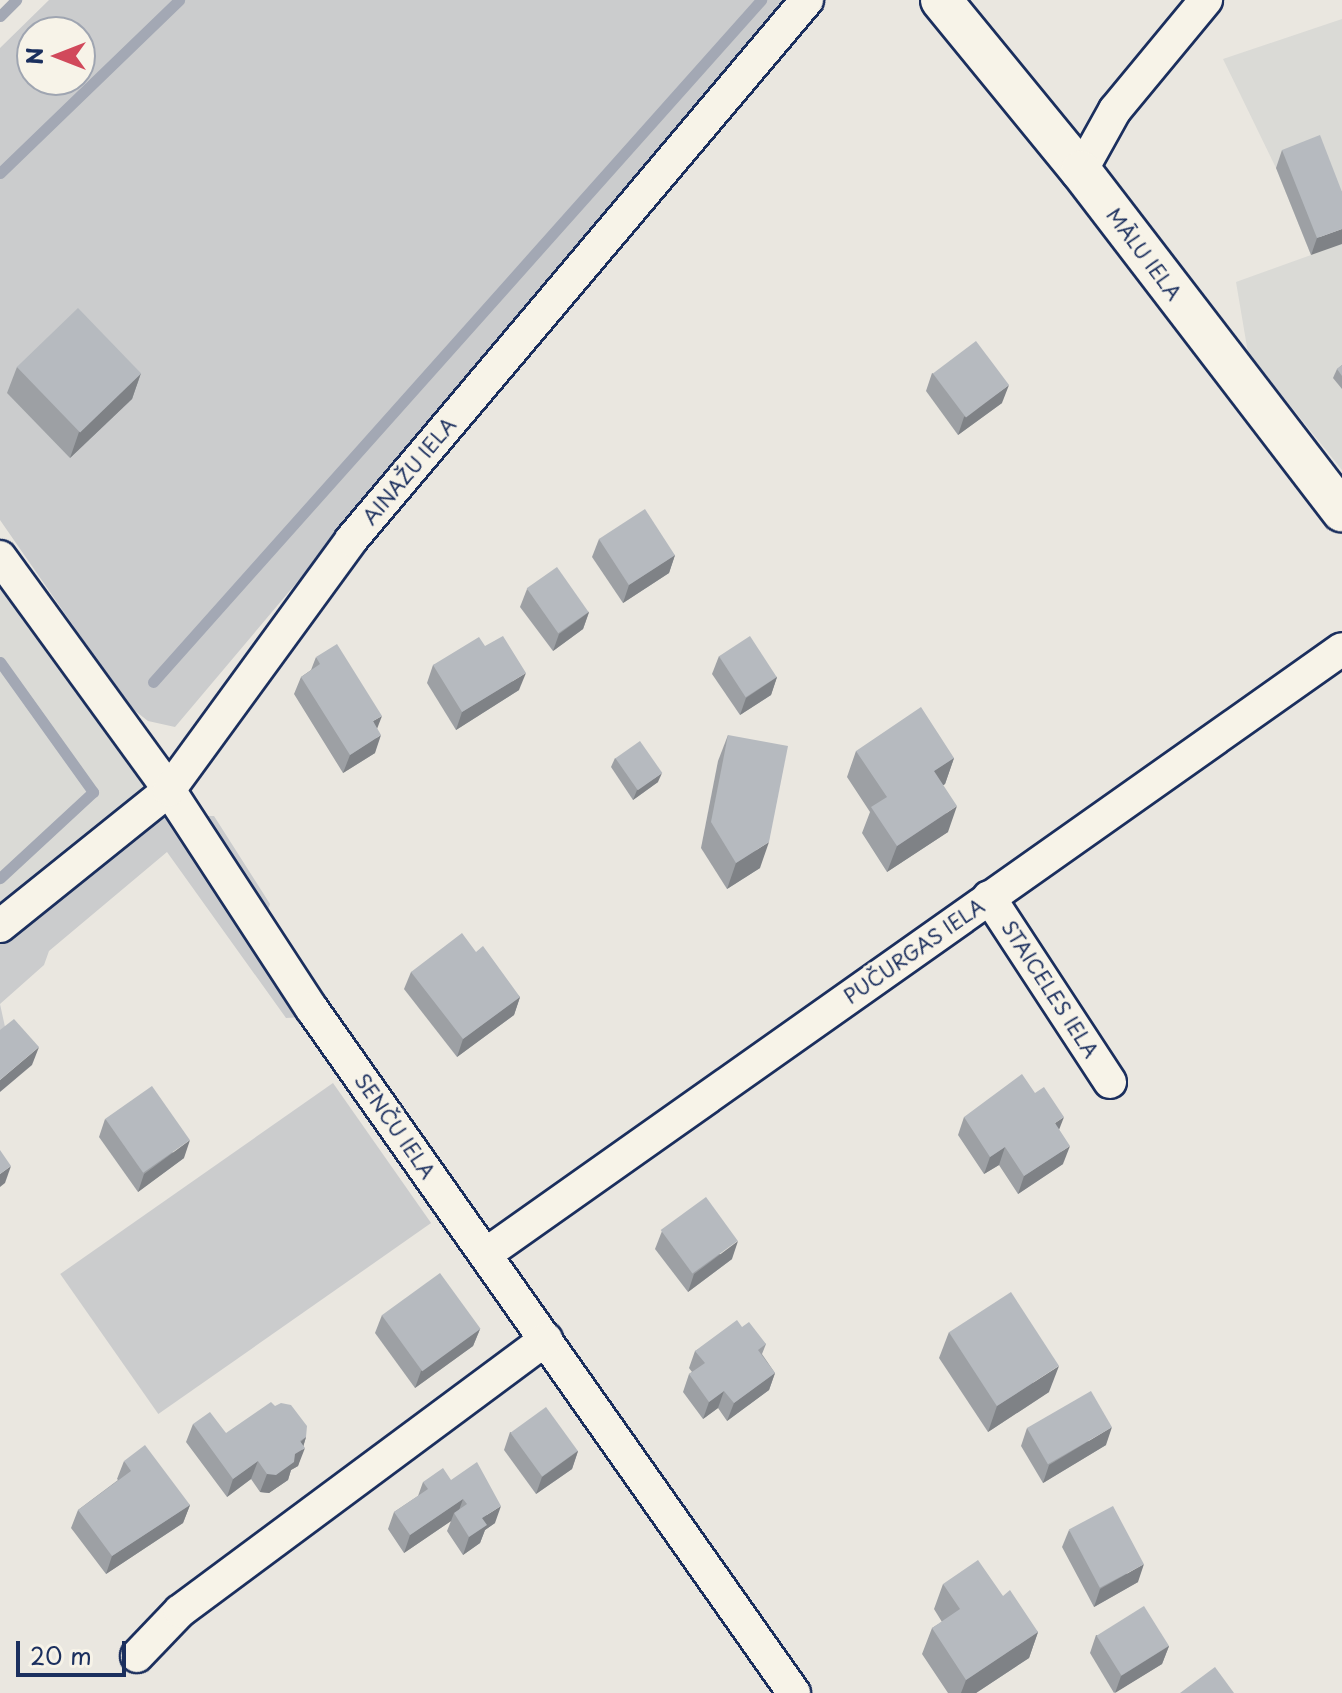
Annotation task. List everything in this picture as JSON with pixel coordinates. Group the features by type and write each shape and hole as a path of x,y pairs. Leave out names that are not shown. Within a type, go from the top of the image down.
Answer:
{"street":[{"name":"AINAŽU IELA","path":"0,926 169,790 351,540 807,0"},
{"name":"MĀLU IELA","path":"941,0 1081,171 1342,511"},
{"path":"1081,171 1115,110 1206,0"},
{"name":"SENČU IELA","path":"0,557 169,790 312,1009 794,1693"},
{"name":"PUČURGAS IELA","path":"486,1254 1342,649"},
{"name":"STAICELES IELA","path":"989,897 1110,1082"},
{"path":"137,1656 180,1611 546,1339"}],"shaded area":[{"path":"49,0 788,0 175,727 148,721 129,706 0,520 0,48 16,32 16,96 96,96 96,16 33,16"},
{"path":"1342,19 1342,470 1248,353 1236,282 1311,255 1276,168 1223,59"},
{"path":"0,553 169,790 0,926"},
{"path":"126,815 214,816 270,904 255,953 275,976 310,975 337,1015 286,1018 167,852 49,951 44,965 0,1004 0,928"},
{"path":"0,1004 7,1036 0,1037"},
{"path":"333,1083 431,1223 158,1414 60,1274"}],"building":[{"path":"1320,135 1342,192 1342,229 1317,238 1282,150"},
{"path":"78,308 141,373 80,433 17,367"},
{"path":"976,341 1009,385 966,417 933,373"},
{"path":"645,509 675,555 629,585 599,539"},
{"path":"557,567 589,612 558,633 527,588"},
{"path":"503,636 526,673 462,712 433,665 479,637 485,646"},
{"path":"750,636 777,677 746,697 719,656"},
{"path":"337,644 382,716 373,721 381,735 350,755 301,677 320,664 316,657"},
{"path":"921,707 954,758 934,771 957,806 897,846 871,807 887,797 856,751"},
{"path":"728,735 788,746 769,842 736,863 711,822"},
{"path":"640,741 662,773 638,790 615,758"},
{"path":"462,933 476,952 483,946 520,997 463,1039 411,972"},
{"path":"14,1019 39,1047 0,1080 0,1030"},
{"path":"1022,1074 1035,1093 1044,1087 1064,1117 1055,1123 1070,1146 1024,1176 1005,1147 990,1157 964,1117"},
{"path":"152,1086 190,1140 143,1173 105,1119"},
{"path":"0,1150 11,1166 0,1174"},
{"path":"706,1197 738,1241 692,1274 661,1230"},
{"path":"440,1273 481,1329 422,1371 382,1315"},
{"path":"1011,1292 1059,1366 997,1406 949,1332"},
{"path":"737,1320 742,1327 749,1322 766,1344 758,1350 775,1373 734,1403 724,1391 709,1402 689,1374 705,1363 695,1351"},
{"path":"1091,1391 1112,1427 1048,1464 1027,1428"},
{"path":"271,1402 275,1406 281,1403 291,1405 307,1426 306,1437 300,1441 305,1448 295,1454 294,1462 276,1475 267,1474 258,1461 233,1479 193,1424 210,1412 226,1433"},
{"path":"546,1407 578,1451 542,1477 510,1433"},
{"path":"145,1445 190,1505 112,1556 78,1510 131,1471 124,1461"},
{"path":"477,1462 501,1506 482,1518 487,1525 469,1537 454,1513 467,1504 463,1499 410,1535 394,1512 428,1489 423,1482 443,1468 451,1480"},
{"path":"1113,1506 1144,1564 1100,1588 1069,1529"},
{"path":"978,1560 1003,1596 1010,1590 1038,1632 966,1680 932,1628 960,1609 943,1584"},
{"path":"1144,1606 1169,1646 1121,1676 1097,1636"},
{"path":"1215,1667 1234,1693 1180,1693"}],"waterway":[{"path":"0,16 16,0"},
{"path":"0,173 179,0"},
{"path":"153,682 761,0"},
{"path":"0,662 93,792 0,878"}]}
